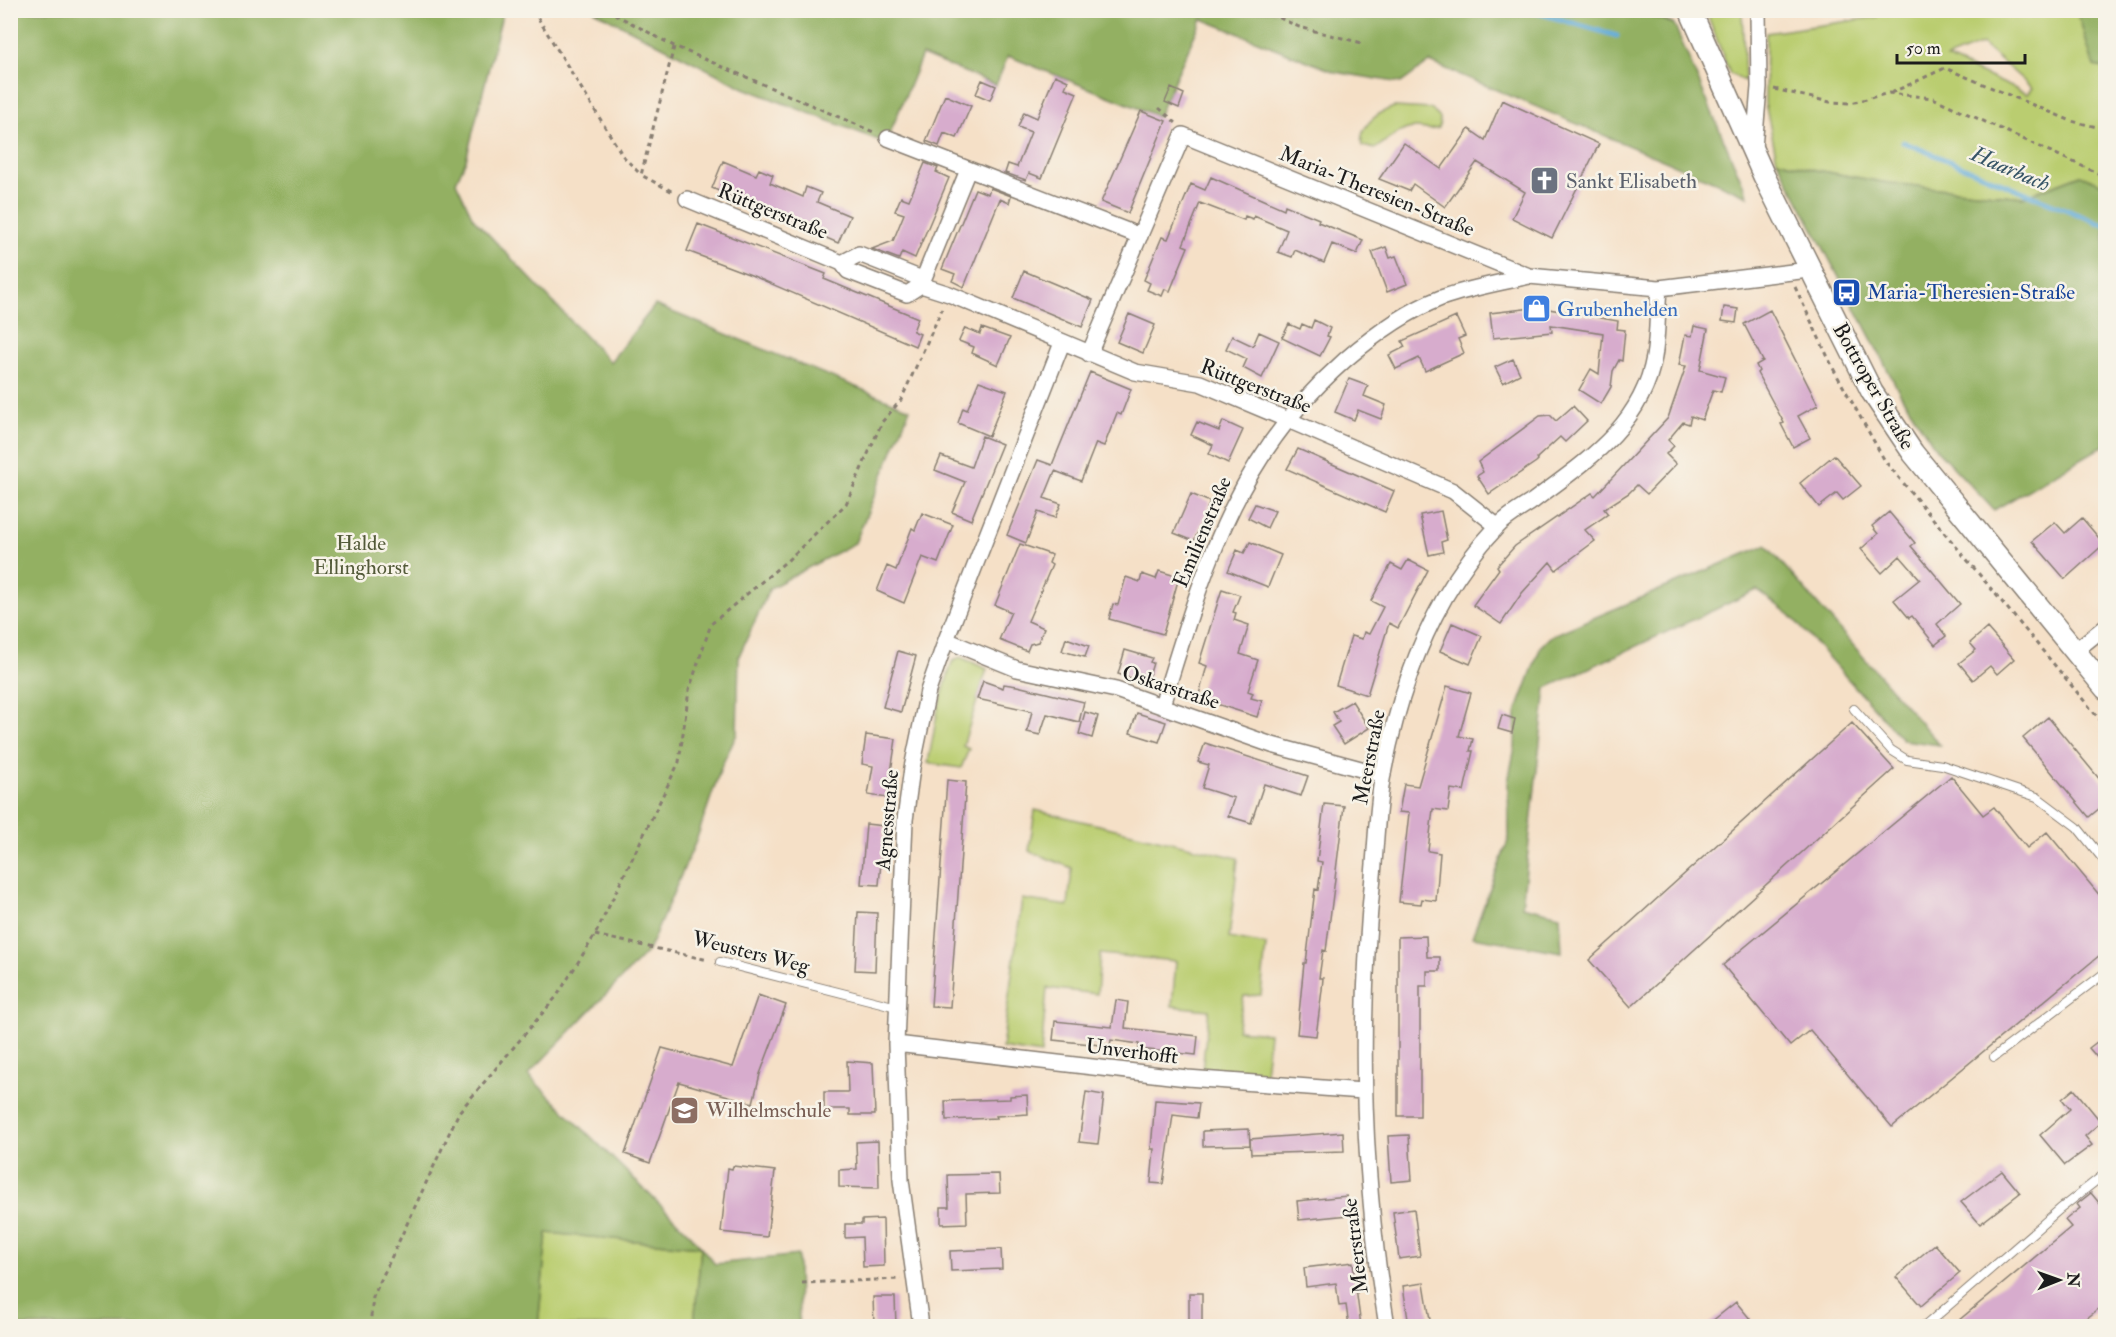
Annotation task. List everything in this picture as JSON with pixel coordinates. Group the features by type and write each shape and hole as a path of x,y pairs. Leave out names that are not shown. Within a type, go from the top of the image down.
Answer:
{"main road":[{"name":"Bottroper Straße","path":"1690,10 1753,152 1809,270 1872,392 1913,453 2106,689"}],"street":[{"path":"1753,152 1759,87 1758,10"},
{"path":"1089,354 1183,135"},
{"name":"Maria-Theresien-Straße","path":"1183,135 1529,276 1659,288 1809,270"},
{"path":"888,138 1140,236"},
{"path":"921,285 968,170"},
{"name":"Rüttgerstraße","path":"687,199 842,263 848,271 907,294 921,285 949,294 1135,372 1200,383 1453,491 1497,526"},
{"name":"Emilienstraße","path":"1162,705 1204,570 1226,516 1252,469 1288,420 1333,371 1371,337 1404,316 1441,298 1529,276"},
{"name":"Meerstraße","path":"1387,1326 1372,1215 1363,1091 1363,991 1383,775 1412,663 1445,596 1469,560 1497,526 1585,462 1627,423 1643,391 1654,358 1659,288"},
{"name":"Agnesstraße","path":"921,1326 901,1180 896,1044 905,820 912,768 928,691 946,640 1062,343"},
{"path":"2075,651 2106,626"},
{"name":"Oskarstraße","path":"946,640 1017,669 1116,690 1272,745 1383,775"},
{"name":"Unverhofft","path":"896,1044 1186,1078 1363,1091"}],"lane":[{"path":"1854,709 1891,750 1907,760 1942,765 2037,797 2077,827 2106,863"},
{"name":"Weusters Weg","path":"720,962 897,1007"},
{"path":"1994,1057 2106,972"},
{"path":"1925,1326 2060,1209 2106,1173"}],"path":[{"path":"533,10 623,156 641,175 687,199"},
{"path":"608,10 674,46 888,138"},
{"path":"1263,10 1299,27 1362,43"},
{"path":"641,175 674,46"},
{"path":"1759,87 1830,102 1851,103 1889,93 1944,68 2071,121 2106,129"},
{"path":"1889,93 1933,98 2106,177"},
{"path":"1158,108 1173,119 1183,135"},
{"path":"370,1326 373,1297 459,1112 557,996 596,935 679,762 689,690 711,624 789,559 846,504 882,422 901,400 949,294"},
{"name":"Weusters Weg","path":"596,935 720,962"},
{"path":"802,1283 914,1278"}],"green space":[{"name":"Halde Ellinghorst","path":"10,11 503,11 466,160 456,182 473,218 610,362 655,305 910,409 855,543 770,588 739,656 737,734 722,765 696,841 648,951 528,1075 701,1247 547,1233 538,1326 11,1326"},
{"path":"594,11 1637,11 1674,24 1748,196 1430,62 1401,83 1335,72 1202,19 1158,116 1008,56 996,85 922,55 886,143 744,88"},
{"path":"1706,11 1742,11 1745,81 1730,74"},
{"path":"1877,11 2077,11 2094,66 2105,68 2105,185 2080,175 2023,197 1888,183 1816,170 1777,160 1765,103 1766,33 1877,17","holes":["1982,44 2032,88 2027,94 1947,58"]},
{"path":"2077,11 2105,11 2105,68 2094,66"},
{"path":"1394,107 1431,109 1440,118 1439,128 1409,129 1393,136 1375,149 1362,146 1363,132 1370,121"},
{"path":"1777,160 1816,170 1888,183 2023,197 2081,175 2105,185 2105,445 1994,510 1936,449 1902,397"},
{"path":"1766,545 1940,745 1903,740 1790,615 1757,590 1546,688 1522,906 1560,915 1562,952 1472,937 1509,838 1508,782 1515,747 1516,713 1541,646 1551,636"},
{"path":"960,657 987,669 963,746 969,749 961,768 928,763 938,709 952,662"},
{"path":"1035,810 1238,858 1229,938 1266,945 1261,995 1244,996 1237,1030 1269,1033 1265,1075 1202,1071 1209,1010 1172,1006 1176,961 1100,954 1097,994 1047,988 1041,1054 1002,1048 1022,899 1068,906 1072,868 1029,851"},
{"path":"547,1233 701,1247 694,1326 538,1326"},
{"path":"701,1247 715,1264 798,1255 799,1326 694,1326"}],"building":[{"path":"1055,75 1068,81 1065,88 1077,93 1042,178 1029,173 1026,180 1005,173 1008,164 1017,167 1031,132 1018,127 1024,112 1037,118"},
{"path":"982,80 996,86 990,100 976,94"},
{"path":"1171,88 1184,94 1179,108 1165,102"},
{"path":"945,95 971,106 957,138 944,133 939,146 926,141"},
{"path":"1502,100 1599,144 1552,238 1512,218 1525,192 1477,162 1445,207 1413,184 1409,191 1379,179 1404,143 1441,169 1469,129 1485,140"},
{"path":"1141,111 1166,121 1128,213 1101,202"},
{"path":"723,161 756,175 759,169 773,175 770,183 803,197 806,187 821,193 817,202 850,216 838,243 712,188"},
{"path":"925,163 938,168 936,172 949,178 915,258 902,252 899,259 872,249 893,241 904,214 895,211 901,197 909,200"},
{"path":"1211,177 1284,209 1285,205 1319,219 1318,222 1363,240 1357,254 1332,244 1324,263 1295,250 1292,257 1278,252 1287,230 1254,216 1253,219 1245,216 1244,220 1200,203 1183,245 1188,247 1170,291 1165,289 1162,296 1147,290 1150,283 1144,280 1156,251 1162,237 1168,239 1191,184 1205,190"},
{"path":"990,188 1011,196 1009,203 1000,199 964,287 952,281 955,274 942,269 975,189 988,194"},
{"path":"698,224 826,274 824,279 918,318 913,331 920,334 915,346 751,275 687,251"},
{"path":"1386,247 1390,258 1396,256 1407,284 1387,292 1372,252"},
{"path":"1024,271 1093,300 1082,327 1013,298"},
{"path":"1549,306 1549,309 1618,321 1617,329 1625,330 1622,361 1619,360 1613,371 1611,387 1601,404 1579,390 1591,369 1599,374 1603,333 1551,325 1552,332 1493,338 1490,313"},
{"path":"1724,307 1738,309 1736,323 1722,321"},
{"path":"1770,310 1818,405 1798,416 1810,438 1793,447 1781,424 1784,423 1757,373 1759,371 1756,365 1763,361 1744,324"},
{"path":"1129,314 1155,325 1143,353 1117,342"},
{"path":"1456,317 1465,336 1458,339 1464,353 1425,371 1419,358 1396,369 1389,355 1405,347 1402,341"},
{"path":"1314,320 1330,328 1327,336 1330,337 1320,356 1282,338 1289,324 1300,329 1302,324 1311,328"},
{"path":"1694,326 1708,329 1700,370 1725,377 1721,392 1713,390 1702,420 1691,416 1689,424 1683,422 1668,440 1674,446 1666,454 1676,464 1647,494 1637,485 1604,509 1608,514 1585,530 1595,541 1556,570 1550,562 1522,593 1501,624 1473,605 1499,569 1497,566 1515,546 1592,493 1595,496 1668,418 1686,366 1679,365 1685,335 1692,336"},
{"path":"965,328 980,334 982,328 1010,338 998,365 972,353 974,347 959,341"},
{"path":"1259,332 1279,341 1262,378 1243,368 1247,359 1226,349 1232,336 1253,346"},
{"path":"1513,359 1520,374 1503,383 1495,367"},
{"path":"1090,372 1131,389 1121,415 1117,413 1104,446 1096,443 1081,481 1055,471 1044,498 1061,504 1055,518 1038,512 1026,543 1007,535 1038,460 1052,465"},
{"path":"1349,379 1368,386 1364,396 1386,405 1381,419 1358,410 1354,420 1335,412"},
{"path":"979,381 1007,391 989,436 958,423 963,408 967,410"},
{"path":"1573,406 1587,421 1565,442 1560,437 1537,458 1536,462 1489,494 1477,476 1483,472 1478,462 1540,416 1550,415 1556,421"},
{"path":"1223,421 1243,430 1228,463 1209,454 1213,445 1191,435 1197,422 1219,431"},
{"path":"982,436 1002,444 971,520 952,512 965,482 935,470 941,456 971,467"},
{"path":"1298,449 1394,491 1385,512 1287,469"},
{"path":"1834,455 1861,486 1843,500 1837,493 1819,507 1800,483"},
{"path":"1191,494 1210,502 1194,541 1174,533"},
{"path":"1255,504 1275,511 1267,528 1248,518"},
{"path":"1441,511 1447,540 1441,542 1443,552 1429,555 1420,515"},
{"path":"1889,512 1915,543 1911,546 1960,604 1937,624 1946,636 1935,645 1912,616 1909,618 1894,600 1920,579 1900,556 1882,573 1861,549 1878,534 1872,526"},
{"path":"922,513 953,525 938,563 922,557 904,603 877,591 887,566 896,570 912,528 915,530"},
{"path":"2082,518 2104,544 2065,579 2032,541 2055,522 2065,533"},
{"path":"1250,542 1281,555 1268,587 1228,571 1237,550 1244,553"},
{"path":"1020,544 1052,555 1049,563 1052,565 1028,621 1044,628 1038,642 1030,644 1027,651 999,640 1011,612 995,605"},
{"path":"1408,560 1428,570 1398,628 1389,623 1367,695 1336,685 1351,636 1362,639 1364,632 1369,634 1383,607 1371,601 1391,564 1402,570"},
{"path":"1159,571 1179,577 1163,634 1109,619 1113,604 1118,605 1126,577 1140,582 1142,574 1156,579"},
{"path":"1222,589 1240,595 1233,612 1236,613 1234,620 1249,625 1240,654 1258,660 1248,691 1253,693 1251,698 1262,701 1257,717 1198,698 1207,666 1199,663"},
{"path":"1452,623 1482,636 1470,664 1440,651"},
{"path":"1987,628 2014,659 1997,674 1990,666 1973,680 1959,663 1976,650 1970,643"},
{"path":"1066,638 1089,646 1085,657 1062,651"},
{"path":"1125,650 1152,658 1150,662 1153,663 1147,683 1118,674"},
{"path":"898,651 916,656 901,712 883,707"},
{"path":"983,681 1003,688 1004,684 1017,686 1084,702 1079,722 1047,714 1040,735 1027,732 1032,711 977,699"},
{"path":"1447,686 1471,693 1459,736 1473,739 1470,751 1473,751 1464,791 1451,789 1448,811 1433,809 1428,851 1440,853 1436,901 1422,899 1421,904 1399,902 1409,813 1399,812 1404,784 1418,786"},
{"path":"1352,701 1369,728 1344,744 1332,726 1339,722 1333,712"},
{"path":"1085,712 1098,716 1092,738 1079,734"},
{"path":"1137,713 1166,722 1159,742 1130,733"},
{"path":"1502,715 1515,719 1512,733 1498,729"},
{"path":"2048,717 2106,787 2106,803 2089,817 2023,738"},
{"path":"1852,723 1894,769 1631,1007 1589,960"},
{"path":"866,735 896,739 887,798 868,795 873,766 862,764"},
{"path":"1205,743 1308,776 1301,796 1264,784 1251,823 1228,816 1234,798 1202,788 1209,765 1198,762"},
{"path":"1951,776 1983,815 1994,807 2027,848 2047,832 2106,903 2106,950 1892,1127 1810,1030 1790,1046 1723,965"},
{"path":"947,780 966,782 950,1007 931,1006"},
{"path":"1324,804 1344,806 1326,951 1323,950 1319,978 1323,978 1316,1036 1297,1034 1304,963 1306,963 1315,889 1318,890 1322,862 1317,861"},
{"path":"866,824 884,826 879,885 861,884"},
{"path":"858,912 877,913 875,971 855,970"},
{"path":"1426,936 1427,957 1440,957 1440,971 1427,971 1427,986 1420,986 1420,1116 1398,1116 1398,937"},
{"path":"758,995 786,1005 760,1074 753,1103 679,1082 650,1163 625,1154 662,1048 733,1067"},
{"path":"1116,1000 1128,1002 1125,1028 1198,1036 1196,1055 1139,1049 1139,1044 1111,1040 1110,1046 1053,1040 1055,1021 1112,1027"},
{"path":"2106,1035 2106,1068 2089,1048"},
{"path":"847,1061 873,1063 875,1115 850,1115 850,1109 824,1109 824,1092 848,1092"},
{"path":"2074,1089 2101,1122 2085,1136 2092,1145 2065,1165 2040,1135 2070,1109 2062,1099"},
{"path":"1086,1092 1104,1095 1098,1144 1079,1142"},
{"path":"1027,1095 1028,1114 946,1120 945,1101 1010,1099 1010,1096"},
{"path":"1155,1100 1199,1103 1197,1118 1173,1115 1163,1184 1151,1183"},
{"path":"1249,1129 1250,1145 1203,1146 1203,1131"},
{"path":"1343,1132 1344,1151 1251,1154 1250,1139"},
{"path":"1409,1135 1412,1180 1391,1182 1388,1136"},
{"path":"878,1141 879,1188 839,1187 839,1170 857,1169 856,1142"},
{"path":"733,1166 775,1171 767,1237 721,1232 728,1168 732,1169"},
{"path":"2002,1171 2020,1193 1980,1224 1961,1202"},
{"path":"999,1174 1000,1193 966,1194 967,1223 941,1224 941,1207 949,1207 948,1175"},
{"path":"2091,1193 2100,1204 2106,1199 2106,1303 2077,1326 1952,1326 2071,1227 2065,1220 2080,1208 2077,1204"},
{"path":"1347,1196 1349,1215 1299,1220 1297,1201"},
{"path":"1414,1209 1420,1256 1399,1259 1393,1212"},
{"path":"883,1219 884,1266 863,1267 862,1237 845,1238 845,1224 862,1224 862,1220"},
{"path":"1935,1244 1960,1273 1921,1306 1896,1277"},
{"path":"1001,1249 1002,1269 951,1271 950,1251"},
{"path":"1353,1262 1361,1326 1349,1326 1346,1305 1339,1306 1336,1283 1306,1287 1304,1268"},
{"path":"1424,1283 1431,1326 1409,1326 1403,1286"},
{"path":"1189,1293 1202,1293 1202,1326 1189,1326"},
{"path":"873,1297 895,1297 896,1326 874,1326"},
{"path":"1736,1302 1756,1326 1706,1326"}],"waterway":[{"path":"1528,10 1617,36"},
{"name":"Haarbach","path":"1903,142 2106,226"}],"place":[{"name":"Sankt Elisabeth","path":"1545,181"},
{"name":"Maria-Theresien-Straße","path":"1846,292"},
{"name":"Grubenhelden","path":"1536,309"},
{"name":"Wilhelmschule","path":"685,1110"}]}
